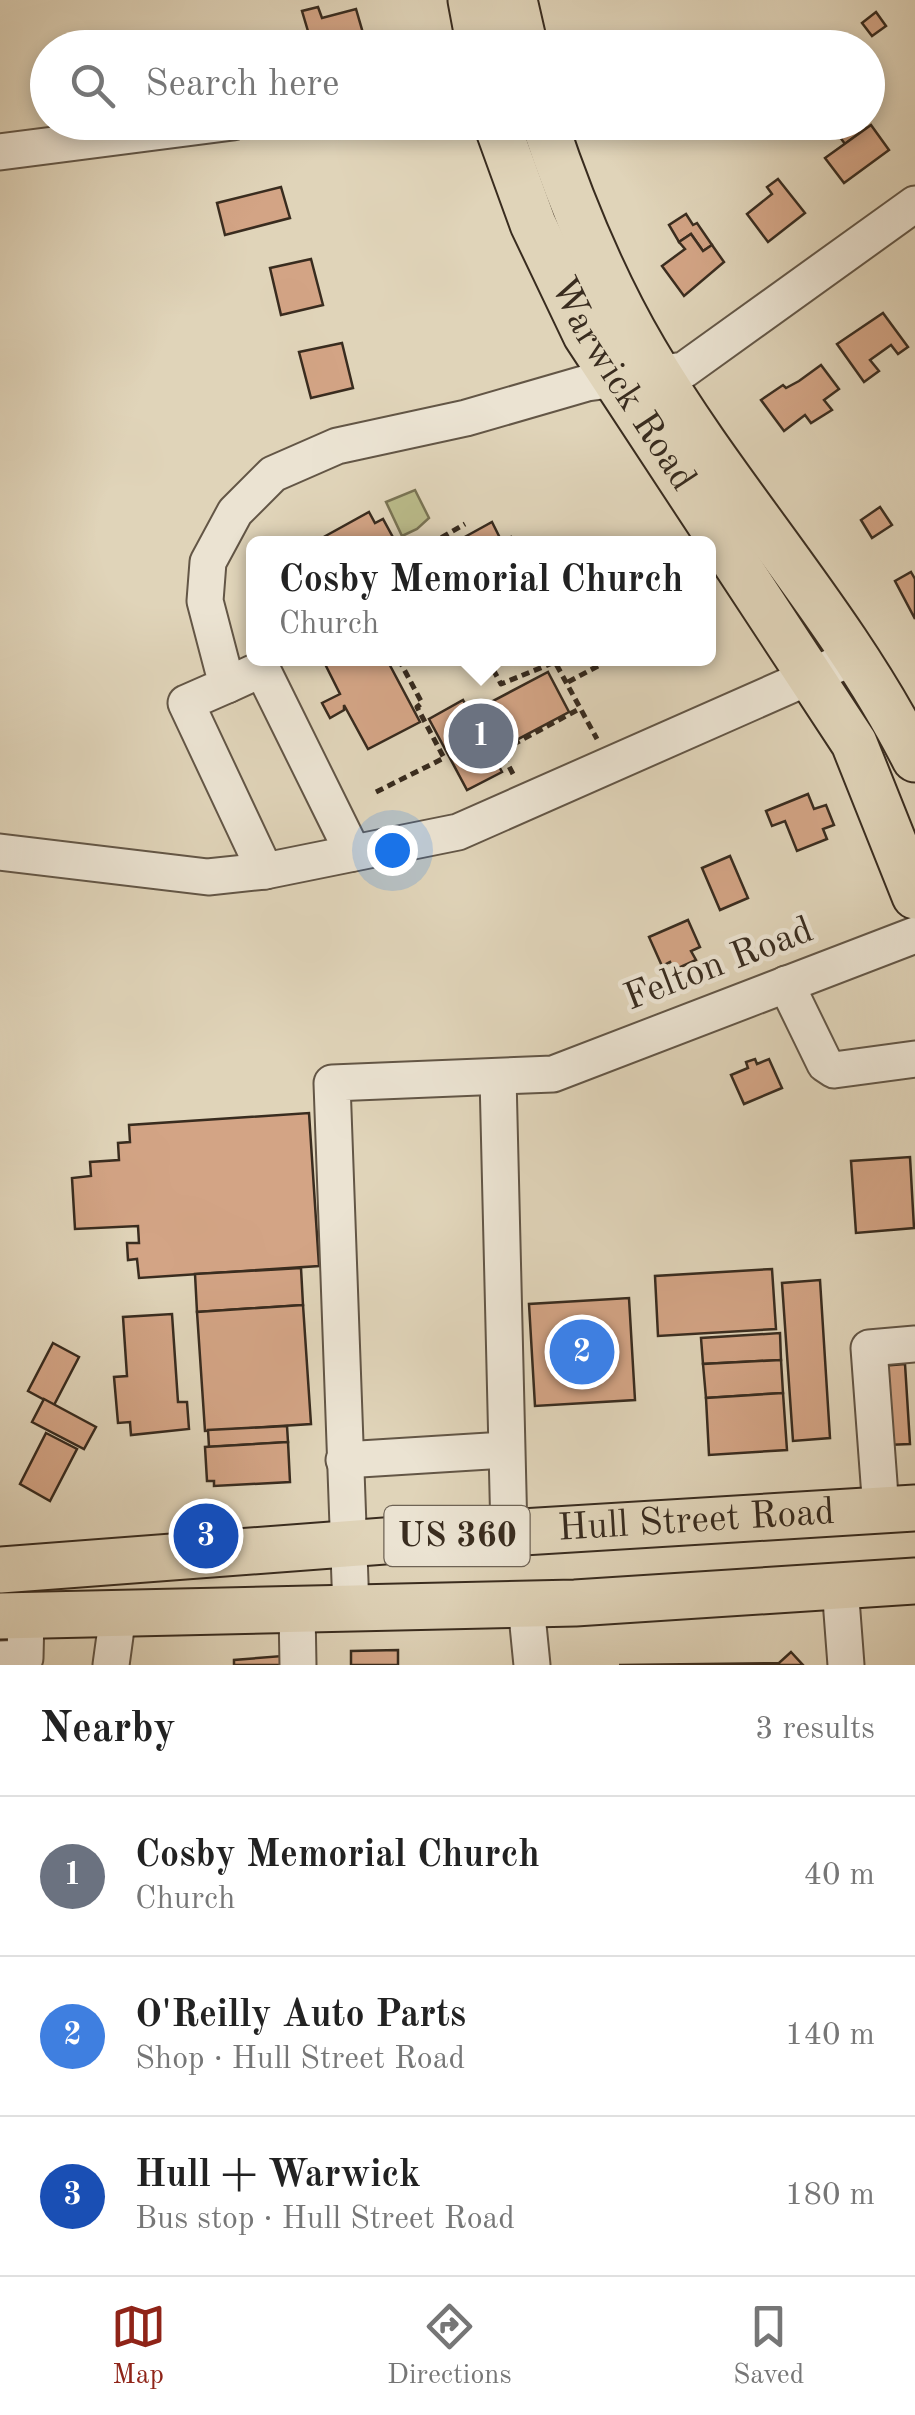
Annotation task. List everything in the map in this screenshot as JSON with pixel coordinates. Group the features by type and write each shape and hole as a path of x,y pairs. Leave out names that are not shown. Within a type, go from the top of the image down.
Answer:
{"main road":[{"path":"472,0 477,30"},
{"path":"514,0 520,30"},
{"name":"Warwick Road","path":"503,140 533,224 586,335 854,744 915,896"},
{"name":"Warwick Road","path":"550,140 604,278 658,373 909,732"},
{"name":"Hull Street Road","path":"0,1570 898,1509"},
{"name":"Hull Street Road","path":"13,1616 526,1605 915,1580"}],"street":[{"path":"0,152 93,140"},
{"path":"227,685 205,601 208,562 235,512 272,474 337,446 466,418 587,382 684,370 915,204"},
{"path":"0,852 208,877 265,871 458,832 854,657"},
{"path":"265,871 186,703 262,669 353,853"},
{"path":"854,744 909,732"},
{"name":"Felton Road","path":"344,1460 332,1083 553,1074 915,935"},
{"path":"786,984 825,1064 834,1070 915,1060"},
{"path":"498,1076 509,1533"},
{"path":"898,1509 870,1348 915,1344"},
{"path":"351,1609 344,1460 505,1450"},
{"path":"90,1563 106,1614 111,1665"},
{"path":"840,1586 846,1665"},
{"path":"526,1605 532,1665"},
{"path":"296,1610 298,1665"},
{"path":"0,1659 25,1658 13,1616"}],"path":[{"path":"444,536 465,524"},
{"path":"376,792 444,758 416,707 422,703 402,666"},
{"path":"492,666 502,684 545,666"},
{"path":"558,666 604,753"},
{"path":"568,682 598,666"},
{"path":"514,776 501,752 581,708"}],"green space":[{"path":"415,490 429,518 402,536 386,502"}],"building":[{"path":"318,7 322,18 356,9 362,30 308,30 302,11"},
{"path":"876,12 886,26 867,30 862,23"},
{"path":"850,140 882,140 889,150 844,183 825,158"},
{"path":"778,179 805,213 768,242 747,214 772,194 767,187"},
{"path":"281,187 290,218 225,235 217,203"},
{"path":"686,214 712,245 703,251 691,234 679,242 669,225"},
{"path":"691,234 703,251 712,245 724,262 684,296 662,266 685,249 679,242"},
{"path":"311,259 323,305 281,315 270,268"},
{"path":"883,313 908,347 898,354 891,345 870,360 879,371 864,382 837,344"},
{"path":"342,343 353,388 311,398 299,352"},
{"path":"821,365 839,389 824,400 832,410 811,423 805,415 784,431 761,400"},
{"path":"880,507 892,525 872,538 861,520"},
{"path":"369,512 375,523 383,519 392,536 326,536"},
{"path":"492,522 499,536 467,536"},
{"path":"911,572 915,579 915,619 895,581"},
{"path":"326,666 390,666 420,722 368,749 344,705 344,710 330,718 322,703 340,694"},
{"path":"548,672 569,712 492,753 502,772 467,790 429,719 463,700 470,713"},
{"path":"808,794 814,809 826,805 834,825 823,829 827,839 797,851 785,821 772,826 766,811"},
{"path":"730,856 748,898 720,910 702,868"},
{"path":"688,920 700,947 691,951 696,960 674,970 670,962 662,966 649,937"},
{"path":"755,1059 757,1064 769,1059 782,1088 744,1104 731,1075 748,1068 746,1062"},
{"path":"309,1113 319,1266 139,1278 137,1259 128,1260 127,1243 139,1243 138,1226 75,1229 72,1178 91,1176 90,1162 119,1160 118,1143 130,1142 129,1125"},
{"path":"910,1157 914,1228 856,1233 851,1161"},
{"path":"301,1268 303,1305 197,1312 195,1274"},
{"path":"772,1269 776,1329 658,1336 655,1276"},
{"path":"820,1280 830,1438 793,1441 782,1283"},
{"path":"629,1298 635,1400 535,1406 529,1304"},
{"path":"303,1305 311,1424 205,1431 197,1312"},
{"path":"172,1314 178,1402 187,1402 189,1429 131,1435 130,1422 118,1423 114,1377 127,1376 123,1317"},
{"path":"780,1333 781,1360 703,1364 701,1338"},
{"path":"53,1343 79,1357 54,1405 28,1391"},
{"path":"781,1360 783,1393 706,1398 703,1364"},
{"path":"905,1364 910,1444 886,1445 881,1366"},
{"path":"783,1393 787,1450 709,1455 706,1398"},
{"path":"44,1399 96,1427 84,1449 32,1422"},
{"path":"287,1426 288,1442 209,1447 208,1430"},
{"path":"46,1433 77,1449 50,1501 20,1484"},
{"path":"288,1442 290,1482 214,1486 214,1481 207,1481 205,1447"},
{"path":"398,1650 398,1665 351,1665 351,1651"},
{"path":"791,1652 803,1665 619,1665 779,1663"},
{"path":"282,1656 282,1665 234,1665 234,1660"}],"place":[{"name":"Cosby Memorial Church","path":"481,736"},
{"name":"O'Reilly Auto Parts","path":"582,1352"},
{"name":"Hull + Warwick","path":"206,1536"}]}
